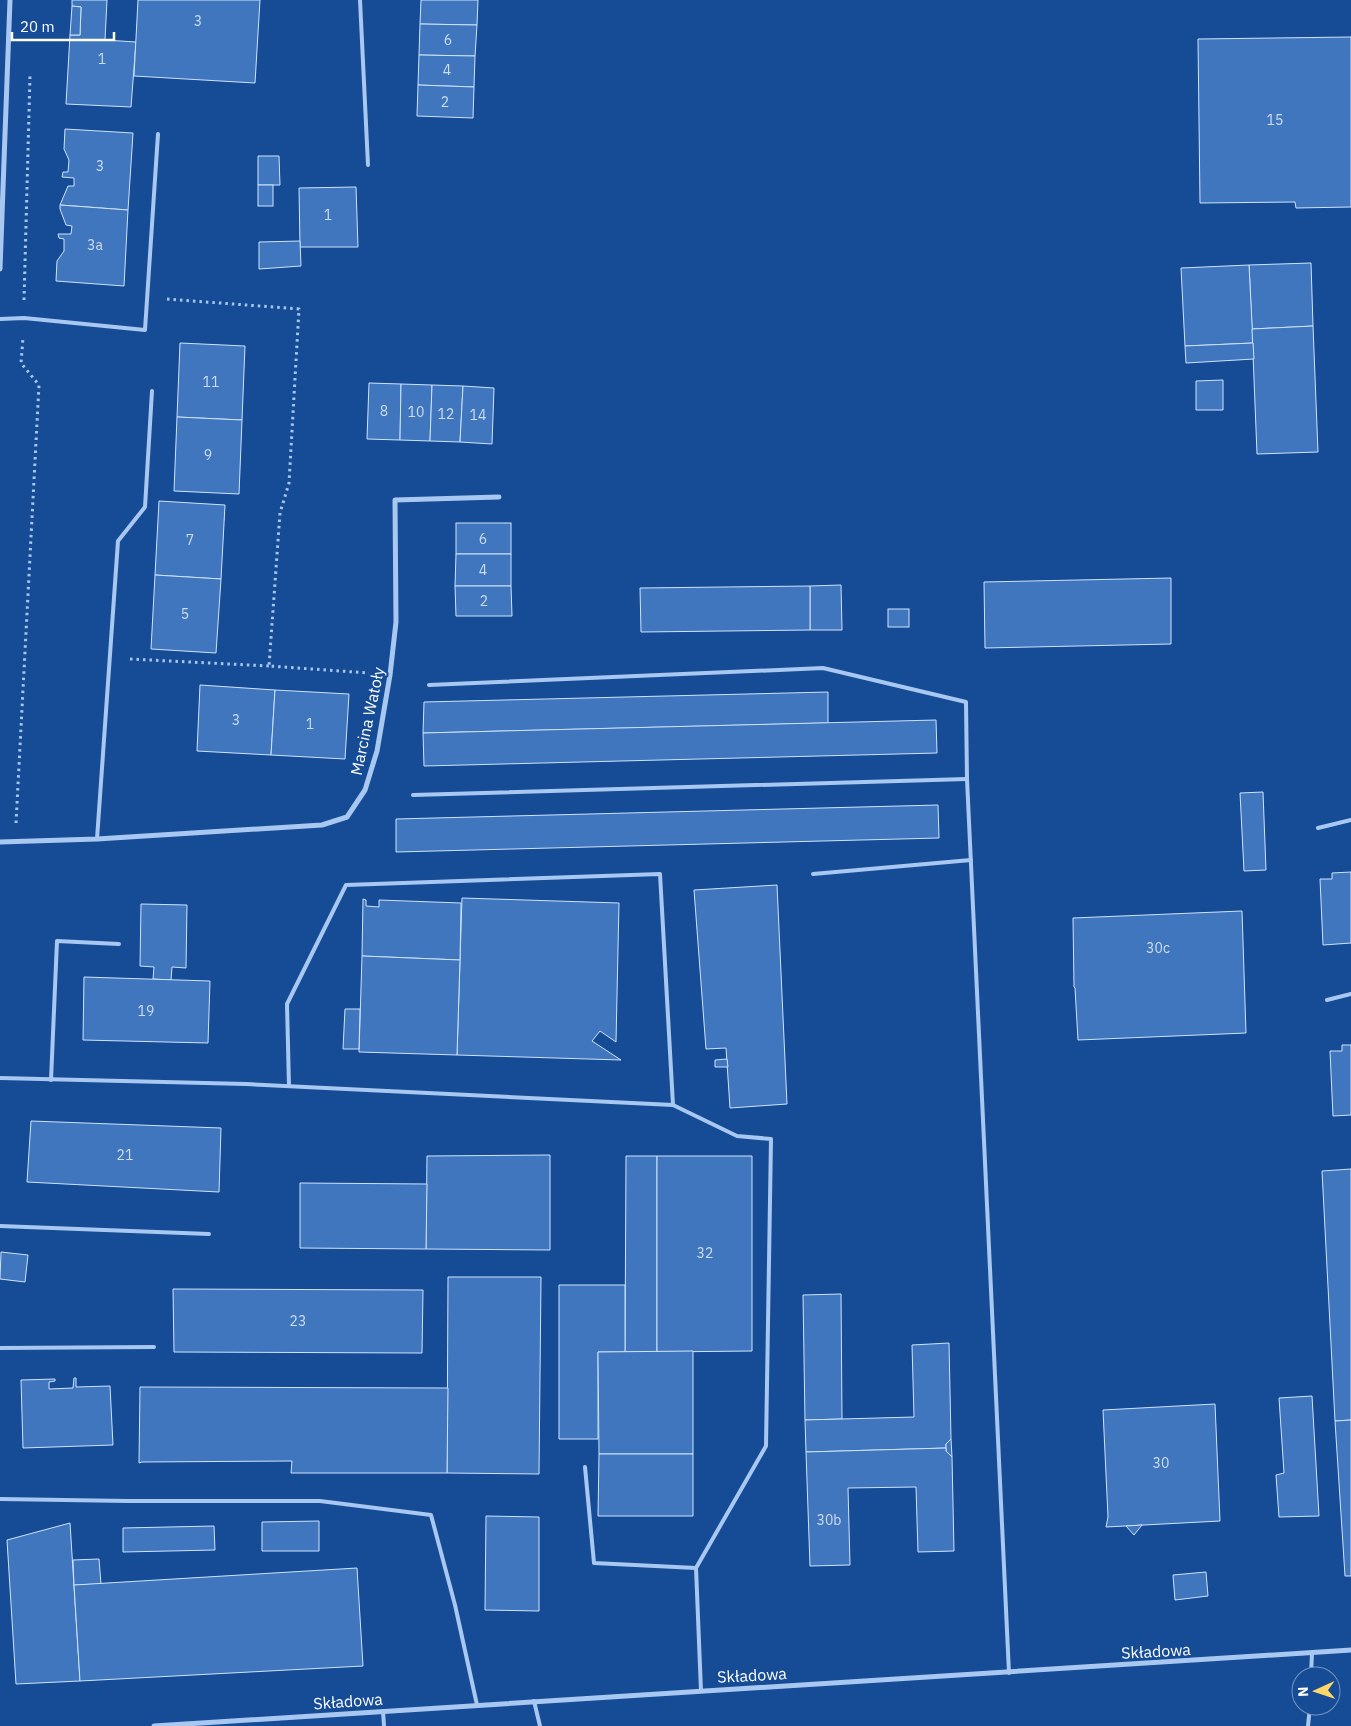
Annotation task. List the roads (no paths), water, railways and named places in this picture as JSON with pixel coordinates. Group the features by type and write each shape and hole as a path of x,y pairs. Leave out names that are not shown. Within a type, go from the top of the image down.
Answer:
{"street":[{"path":"0,269 10,0"},
{"name":"Marcina Watoły","path":"0,842 98,839 322,825 347,817 365,790 377,752 390,675 396,622 395,500 499,498"},
{"name":"Składowa","path":"154,1726 1351,1650"}],"lane":[{"path":"360,0 368,165"},
{"path":"0,319 24,318 145,330 158,134"},
{"path":"98,839 118,542 145,507 152,391"},
{"path":"429,685 823,668 966,702 967,779 1009,1673"},
{"path":"413,795 967,779"},
{"path":"1318,828 1351,820"},
{"path":"813,874 971,860"},
{"path":"289,1086 287,1004 346,885 660,874 673,1105"},
{"path":"50,1080 57,941 120,944"},
{"path":"1328,1000 1351,994"},
{"path":"0,1078 289,1086 673,1105 738,1136 770,1139 766,1446 696,1568 701,1690"},
{"path":"0,1226 209,1234"},
{"path":"0,1348 154,1347"},
{"path":"585,1467 594,1563 696,1568"},
{"path":"0,1499 320,1501 431,1515 455,1605 477,1705"},
{"path":"1311,1666 1312,1653"},
{"path":"534,1702 540,1726"},
{"path":"383,1711 384,1726"}]}
